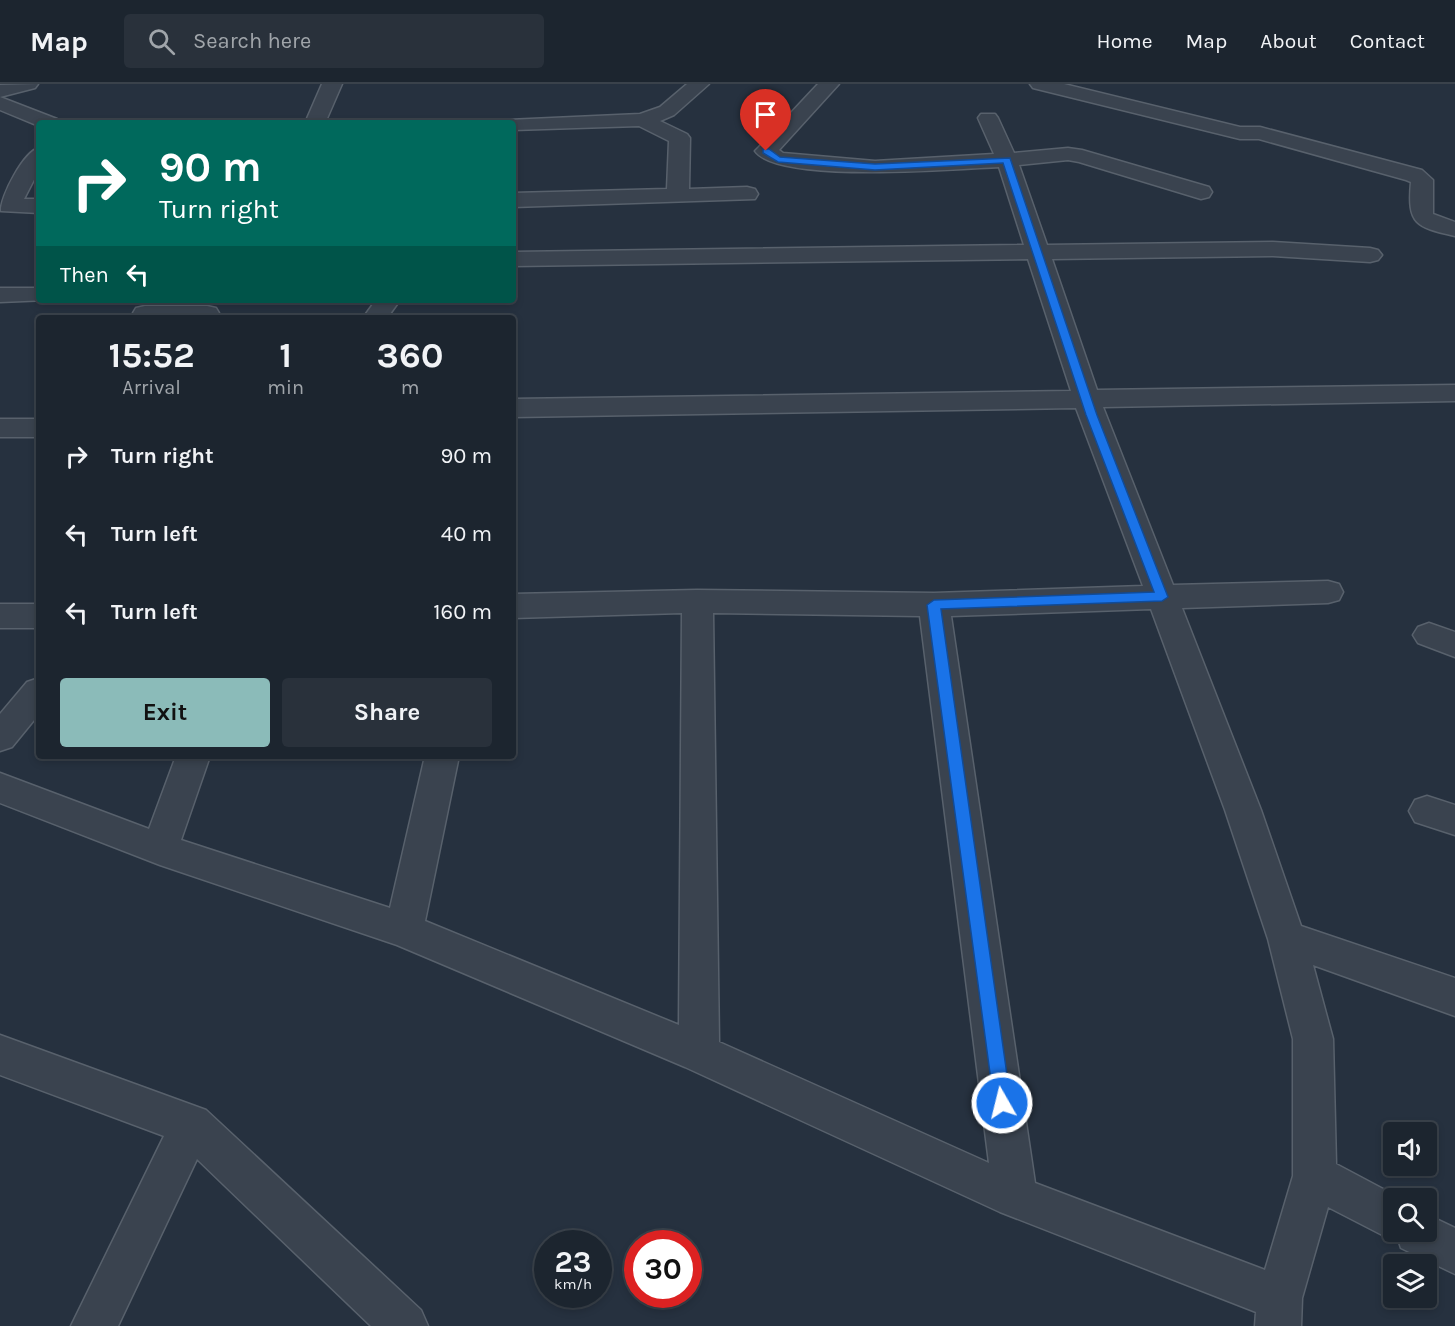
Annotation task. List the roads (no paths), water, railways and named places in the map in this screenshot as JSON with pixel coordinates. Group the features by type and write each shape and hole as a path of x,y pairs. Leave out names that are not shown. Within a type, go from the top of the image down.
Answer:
{"street":[{"path":"0,91 28,84"},
{"path":"316,120 332,84"},
{"path":"516,124 642,120 667,111 699,84"},
{"path":"829,84 766,151 778,159 875,167 1007,160 1068,154 1082,156 1201,192"},
{"path":"1040,84 1240,133 1260,133 1414,175 1422,180 1419,214 1423,219 1455,229"},
{"path":"0,103 42,120"},
{"path":"0,788 160,849 404,930 699,1053 1016,1197 1278,1312 1314,1176 1313,1039 1287,939 1243,810 1090,407 1007,160 988,118"},
{"path":"642,120 680,138 678,195"},
{"path":"4,212 36,157"},
{"path":"516,200 747,194"},
{"path":"4,212 36,207"},
{"path":"516,259 1273,249 1370,255"},
{"path":"0,295 36,295"},
{"path":"146,310 207,313"},
{"path":"516,422 1090,407 1455,393"},
{"path":"516,408 1090,407 1455,410"},
{"path":"0,415 36,415"},
{"path":"0,428 36,428"},
{"path":"516,606 697,602 934,605 1328,592"},
{"path":"697,602 700,808 699,1053"},
{"path":"934,605 1016,1197"},
{"path":"0,616 36,616"},
{"path":"0,737 36,695"},
{"path":"160,849 192,759"},
{"path":"404,930 441,759"},
{"path":"1287,939 1401,976 1455,997"},
{"path":"0,1055 191,1125 405,1326"},
{"path":"94,1326 191,1125"},
{"path":"1314,1176 1383,1213"},
{"path":"1436,1242 1455,1252"}]}
